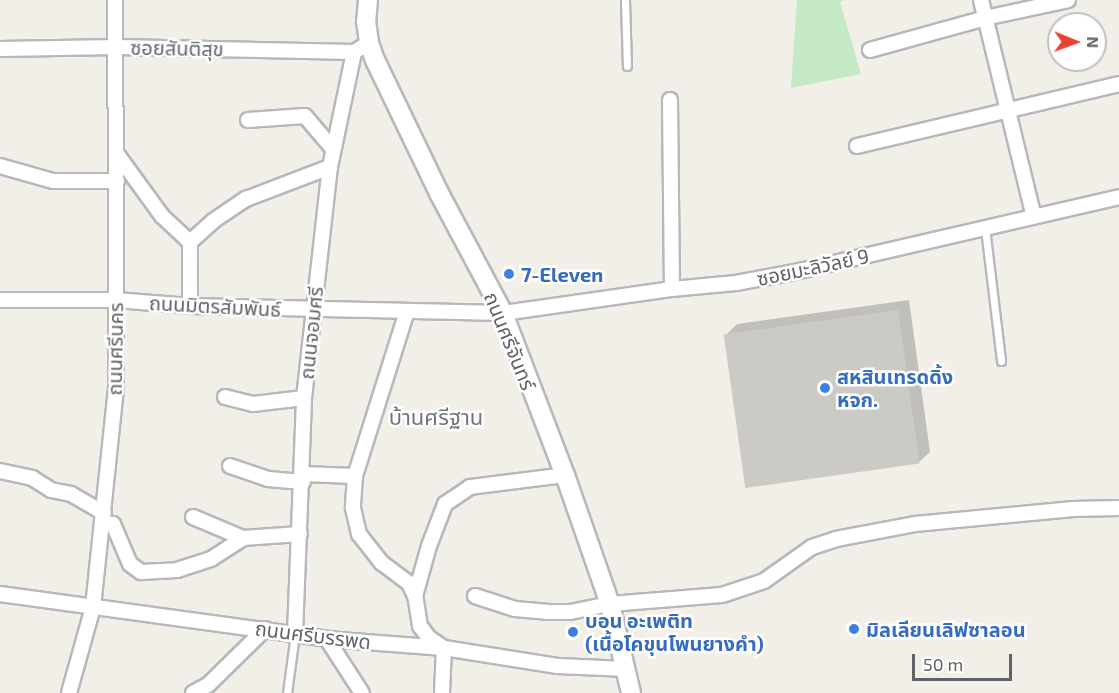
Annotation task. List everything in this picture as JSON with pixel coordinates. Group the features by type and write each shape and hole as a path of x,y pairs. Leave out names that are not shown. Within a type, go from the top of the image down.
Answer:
{"main road":[{"name":"ถนนศรีจันทร์","path":"368,0 362,47 503,313 565,476 610,604 631,693"}],"street":[{"name":"ถนนศรีนคร","path":"69,693 93,607 116,387 117,47 115,0"},
{"path":"981,0 1034,217"},
{"path":"870,50 985,18 1068,0"},
{"name":"ซอยสันติสุข","path":"0,50 117,47 362,47"},
{"name":"ถนนจอมศรี","path":"295,634 303,478 304,398 313,310 333,149 362,47"},
{"path":"857,146 1119,84"},
{"path":"670,100 672,289"},
{"path":"248,120 305,116 333,149"},
{"path":"117,154 162,216 190,242 190,306"},
{"path":"0,166 53,181 117,182"},
{"path":"190,242 213,221 246,199 330,167"},
{"name":"ซอยมะลิวัลย์ 9","path":"503,313 672,289 736,283 799,272 1119,197"},
{"name":"ถนนมิตรสัมพันธ์","path":"0,300 116,300 190,306 503,313"},
{"path":"407,311 355,476 353,508 358,534 382,563 409,583 415,596 420,626 429,638 444,648 442,693"},
{"path":"225,397 253,404 304,398"},
{"path":"230,466 268,479 355,476"},
{"path":"0,471 32,478 51,490 71,494 113,524 130,564 141,572 177,570 200,563 211,559 243,538"},
{"path":"415,596 429,546 443,509 451,498 470,487 565,476"},
{"path":"475,596 515,609 570,612 610,604 722,595 740,591 764,581 812,547 873,531 925,523 1073,509 1119,508"},
{"path":"193,517 243,538 300,534"},
{"name":"ถนนศรีบรรพด","path":"0,594 327,639 444,648 558,666 627,669"},
{"path":"193,693 207,685 265,629"},
{"path":"327,639 362,693"}],"lane":[{"path":"625,0 627,66"},
{"path":"985,228 1001,361"},
{"path":"287,693 295,634"}],"green space":[{"path":"797,0 844,0 840,2 861,74 791,88"}],"building":[{"path":"898,310 920,463 745,488 724,334"}],"place":[{"name":"7-Eleven","path":"509,274"},
{"name":"สหสินเทรดดิ้ง หจก.","path":"825,388"},
{"name":"มิลเลียนเลิฟซาลอน","path":"854,629"},
{"name":"บอน อะเพติท (เนื้อโคขุนโพนยางคำ)","path":"573,632"}],"district":[{"name":"บ้านศรีฐาน","path":"436,417"}]}
